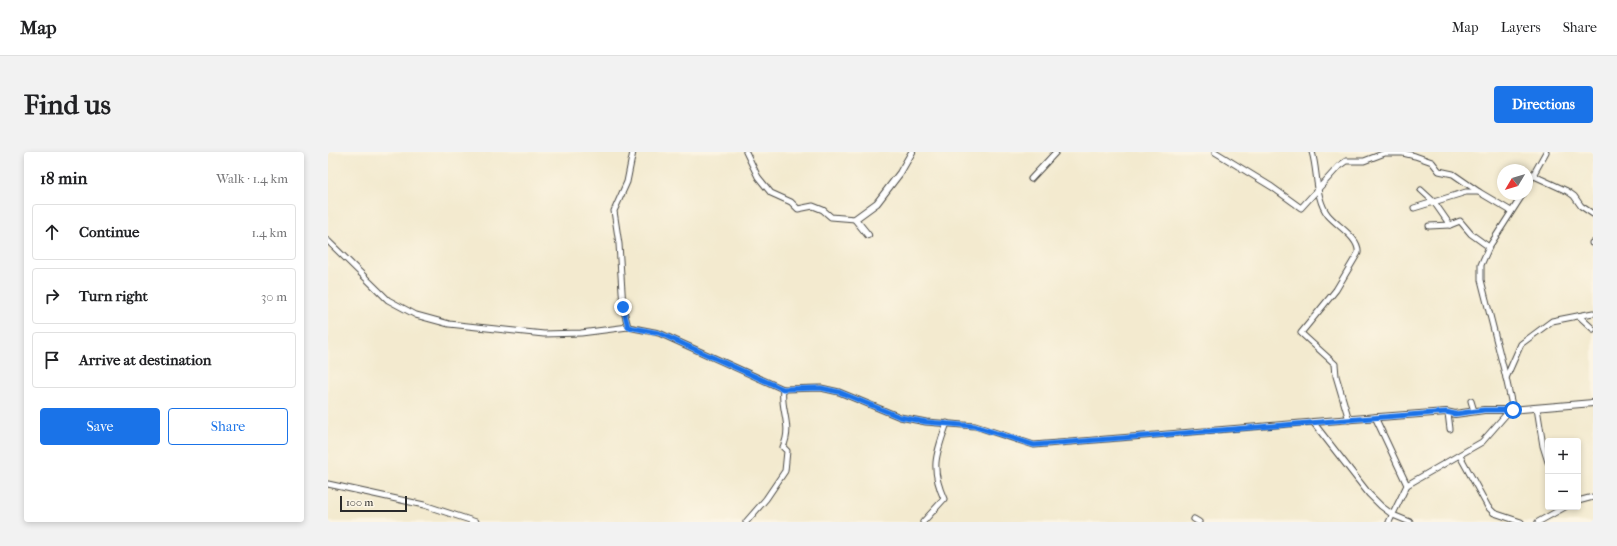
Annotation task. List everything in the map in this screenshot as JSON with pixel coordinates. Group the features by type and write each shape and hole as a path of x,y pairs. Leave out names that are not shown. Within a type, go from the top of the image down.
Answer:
{"street":[{"path":"628,327 623,307 619,244 614,211 627,182 633,152"},
{"path":"746,152 758,177 771,193 791,202 798,209 814,206 823,210 831,217 855,219 877,203 900,173 912,152"},
{"path":"1031,179 1056,152"},
{"path":"1215,152 1272,187 1301,208 1339,166 1346,161 1364,161 1385,153 1403,153 1432,162 1439,171 1453,174 1511,211"},
{"path":"1312,152 1316,181 1327,214 1355,242 1358,248 1358,253 1336,290 1301,333 1335,364 1336,376 1349,420"},
{"path":"1533,173 1546,152"},
{"path":"1533,175 1567,191 1574,196 1581,206 1593,214"},
{"path":"1421,190 1434,202 1450,225"},
{"path":"1414,208 1466,192 1479,192"},
{"path":"1511,410 1506,378 1481,280 1481,265 1489,247 1519,200"},
{"path":"855,219 868,235"},
{"path":"1429,226 1450,225 1460,221 1471,234 1489,247"},
{"path":"328,241 388,300 416,315 449,324 544,334 581,333 628,327 659,333 783,389 821,388 839,392 900,417 926,422 974,426 1034,445 1375,417 1511,410 1593,403"},
{"path":"1506,378 1521,344 1546,324 1552,321 1593,313"},
{"path":"1579,316 1593,329"},
{"path":"746,522 766,499 785,471 787,451 783,447 787,438 787,421 782,395 783,389"},
{"path":"1472,401 1474,411"},
{"path":"1537,408 1545,452"},
{"path":"1389,522 1407,485 1436,467 1460,456 1482,442 1511,410"},
{"path":"1448,413 1450,429"},
{"path":"1375,417 1407,485"},
{"path":"1313,422 1369,494 1393,515 1410,522"},
{"path":"922,522 944,499 936,483 935,466 947,423"},
{"path":"1460,456 1488,507 1494,513 1521,522"},
{"path":"328,484 424,505 476,522"},
{"path":"1581,500 1593,497"},
{"path":"1538,522 1560,510"},
{"path":"1194,519 1199,522"}],"route":[{"path":"623,307 628,327 659,333 783,389 821,388 839,392 900,417 926,422 974,426 1017,441 1034,445 1375,417 1446,412 1455,414 1484,410 1513,410"}]}
